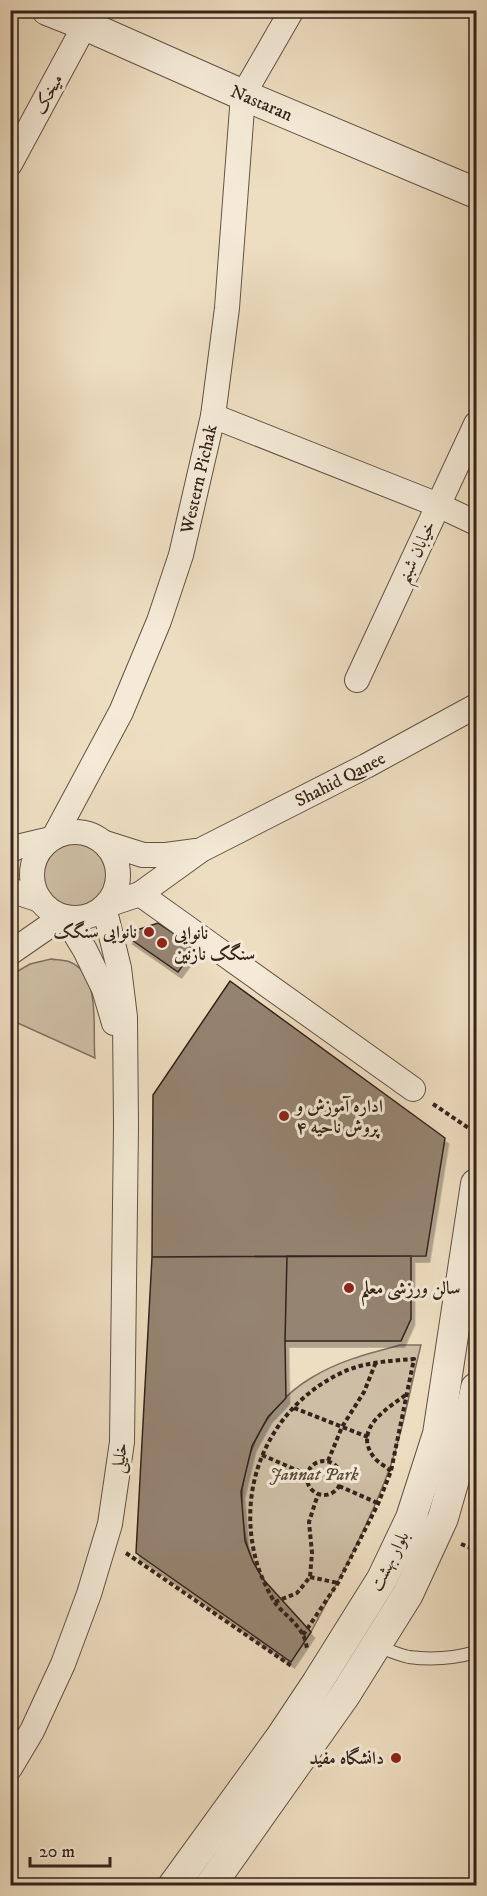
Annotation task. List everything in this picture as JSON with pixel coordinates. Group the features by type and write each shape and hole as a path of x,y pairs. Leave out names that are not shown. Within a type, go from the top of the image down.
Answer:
{"street":[{"name":"Nastaran","path":"47,10 477,193"},
{"path":"243,95 292,10"},
{"name":"میخک","path":"10,164 85,25"},
{"name":"Western Pichak","path":"53,838 121,712 159,621 181,555 213,416 227,308 243,95"},
{"path":"213,416 438,505 477,523"},
{"name":"خیابان شبنم","path":"357,680 477,424"},
{"name":"Shahid Qanee","path":"201,850 366,766 477,706"},
{"path":"79,791 77,811 81,832"},
{"path":"10,851 67,832 81,832 105,843 143,855 166,855 201,850"},
{"path":"53,838 42,846 35,859 32,873 33,887 49,910 63,917 74,919 86,917 106,906 140,894 201,850"},
{"path":"105,843 118,867 115,893 106,906 126,1017 126,1126"},
{"path":"10,890 40,900"},
{"path":"140,894 413,1089"},
{"path":"10,953 63,917"},
{"path":"63,917 85,950 104,989 114,1025 126,1126"},
{"name":"خلیلی","path":"10,1768 32,1731 63,1664 89,1594 110,1524 122,1442 126,1126"},
{"name":"بلوار بهشت","path":"173,1886 317,1683 382,1579 411,1518 438,1434 477,1184"},
{"name":"بلوار بهشت","path":"210,1886 310,1746 377,1646 408,1594 443,1518 477,1388"}],"lane":[{"path":"377,1646 408,1657 463,1656 477,1652"}],"path":[{"path":"413,1089 477,1133"},
{"path":"414,1359 391,1471 378,1504 338,1583 303,1635 275,1602 258,1568 250,1530 251,1492 262,1455 281,1422 294,1408 308,1394 340,1373 376,1362 414,1359"},
{"path":"328,1461 342,1427 364,1392 376,1362"},
{"path":"391,1471 375,1458 369,1449 369,1428 381,1413 407,1394"},
{"path":"294,1408 368,1437"},
{"path":"262,1455 308,1475"},
{"path":"328,1461 337,1466 341,1476 339,1486 330,1494 318,1494 309,1487 308,1475 311,1467 319,1462 328,1461"},
{"path":"339,1486 411,1518"},
{"path":"275,1602 297,1593 310,1577 312,1553 309,1522 318,1494"},
{"path":"106,1539 317,1683"},
{"path":"310,1577 338,1583"}],"green space":[{"path":"75,844 97,853 106,875 97,897 75,906 53,897 44,875 53,853"},
{"path":"51,959 70,962 80,969 87,979 93,1005 95,1058 11,1020 11,975 30,964"},
{"name":"Jannat Park","path":"400,1345 421,1345 394,1455 381,1491 362,1532 311,1632 272,1590 251,1557 246,1542 242,1502 248,1460 266,1422 278,1405 293,1391 332,1367"}],"building":[{"name":"نانوایی سنگک نازنین","path":"158,923 196,948 178,972 129,938 137,930"},
{"name":"اداره آموزش و پروش ناحیه ۴","path":"230,981 445,1138 426,1256 152,1257 153,1095"},
{"name":"سالن ورزشی معلم","path":"287,1256 411,1256 411,1319 401,1341 285,1341"},
{"path":"287,1256 286,1398 268,1417 252,1446 241,1492 245,1541 253,1562 263,1579 311,1632 291,1662 136,1553 152,1257"}],"place":[{"name":"نانوایی سنگک","path":"149,932"},
{"name":"نانوایی سنگک نازنین","path":"162,943"},
{"name":"اداره آموزش و پروش ناحیه ۴","path":"284,1116"},
{"name":"سالن ورزشی معلم","path":"349,1288"},
{"name":"دانشگاه مفید","path":"396,1758"}]}
